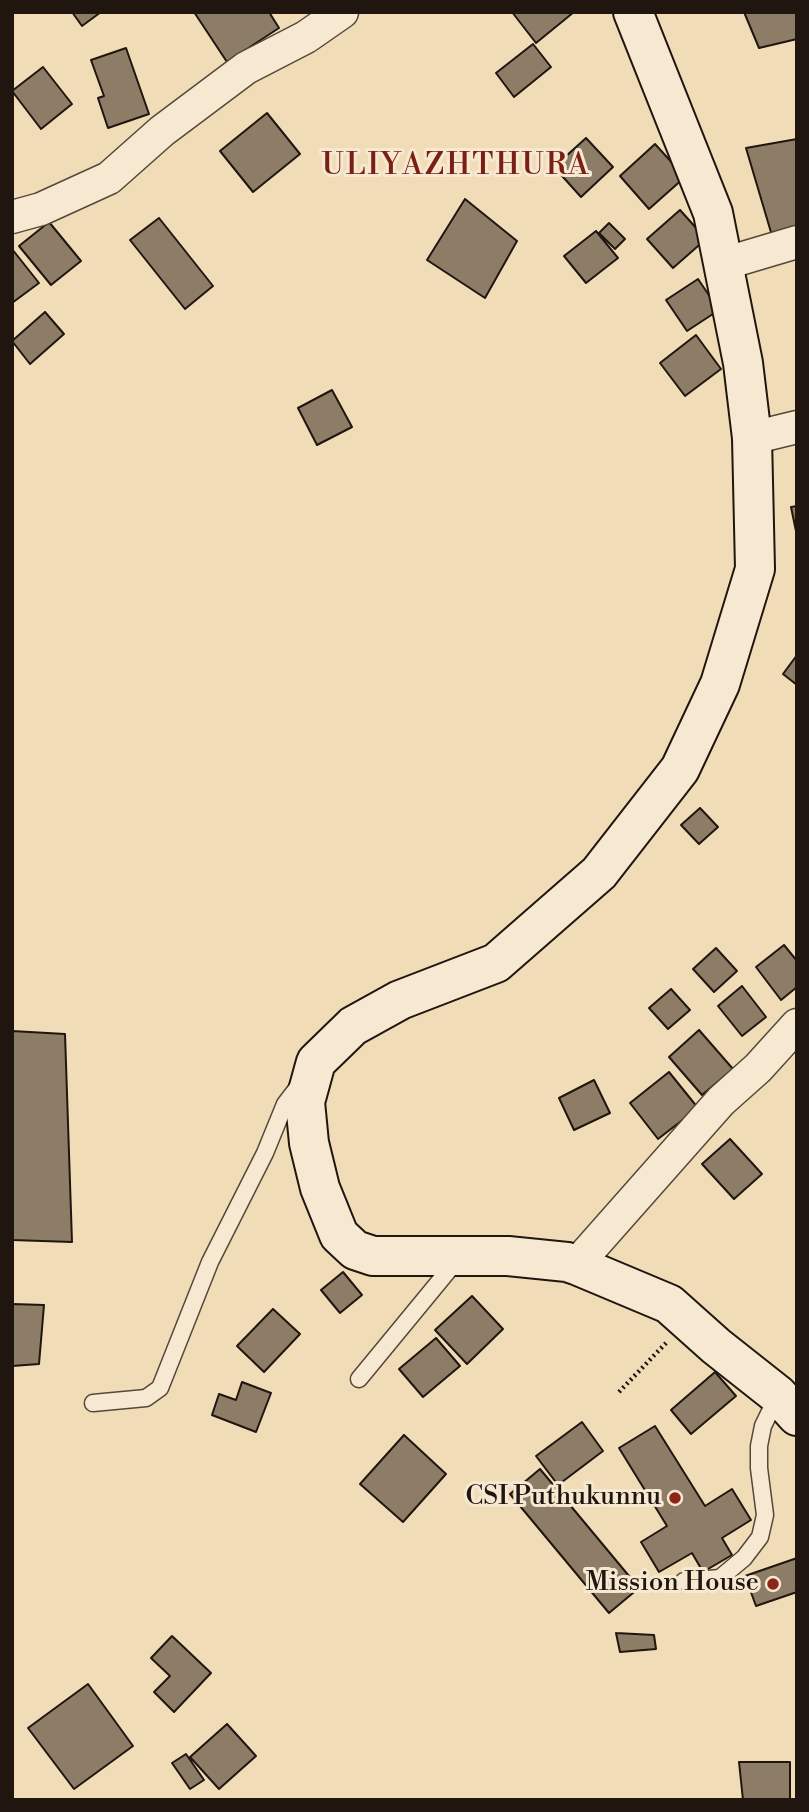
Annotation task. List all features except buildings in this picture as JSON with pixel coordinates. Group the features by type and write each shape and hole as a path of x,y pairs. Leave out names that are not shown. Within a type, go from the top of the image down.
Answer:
{"main road":[{"path":"633,12 713,214 743,363 752,438 755,569 720,684 680,769 599,873 496,963 400,1000 353,1026 316,1062 305,1102 309,1143 320,1188 339,1235 355,1250 373,1256 508,1256 576,1265 669,1304 787,1406"}],"street":[{"path":"12,217 41,209 109,178 162,131 246,68 306,37 342,12"},
{"path":"723,264 797,242"},
{"path":"752,438 797,427"},
{"path":"576,1265 721,1101 758,1068 797,1025"}],"lane":[{"path":"93,1403 146,1398 160,1388 209,1262 265,1153 285,1104 316,1062"},
{"path":"359,1378 460,1255"},
{"path":"684,1581 720,1578 744,1558 760,1537 765,1515 759,1468 763,1426 787,1406"}],"path":[{"path":"620,1392 662,1346 690,1322"}],"place":[{"name":"CSI Puthukunnu","path":"675,1498"},
{"name":"Mission House","path":"773,1584"}],"district":[{"name":"ULIYAZHTHURA","path":"456,167"}]}
